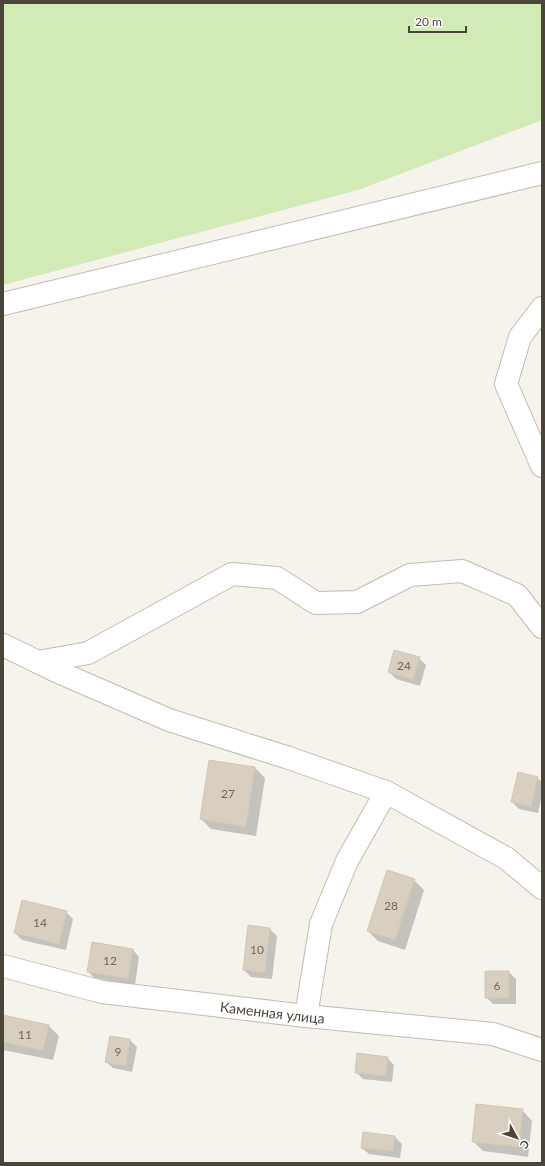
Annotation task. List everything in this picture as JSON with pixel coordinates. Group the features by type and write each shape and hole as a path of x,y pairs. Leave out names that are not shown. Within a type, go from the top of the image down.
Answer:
{"street":[{"path":"3,304 542,173"},
{"path":"542,308 520,337 506,384 542,466"},
{"path":"38,662 88,653 232,574 277,578 316,603 357,602 410,575 462,571 518,595 542,627"},
{"path":"3,644 56,671 169,720 289,758 386,792 506,858 542,888"},
{"path":"306,1016 321,924 347,861 386,792"},
{"name":"Каменная улица","path":"3,966 102,992 306,1016 492,1034 542,1050"}],"green space":[{"path":"3,3 542,3 542,120 358,190 3,285"}],"building":[{"path":"394,650 420,657 413,680 388,672"},
{"path":"209,760 255,767 246,827 200,819"},
{"path":"518,772 538,777 531,807 511,802"},
{"path":"387,870 415,879 395,940 367,931"},
{"path":"22,900 67,911 59,944 14,933"},
{"path":"248,925 270,928 265,973 243,970"},
{"path":"92,942 133,949 128,979 87,972"},
{"path":"485,971 509,971 509,998 485,998"},
{"path":"3,1015 49,1025 43,1051 3,1042"},
{"path":"110,1036 130,1039 126,1066 105,1062"},
{"path":"357,1053 388,1057 386,1076 355,1073"},
{"path":"476,1104 523,1109 519,1147 472,1142"},
{"path":"363,1132 395,1136 393,1151 361,1148"}]}
